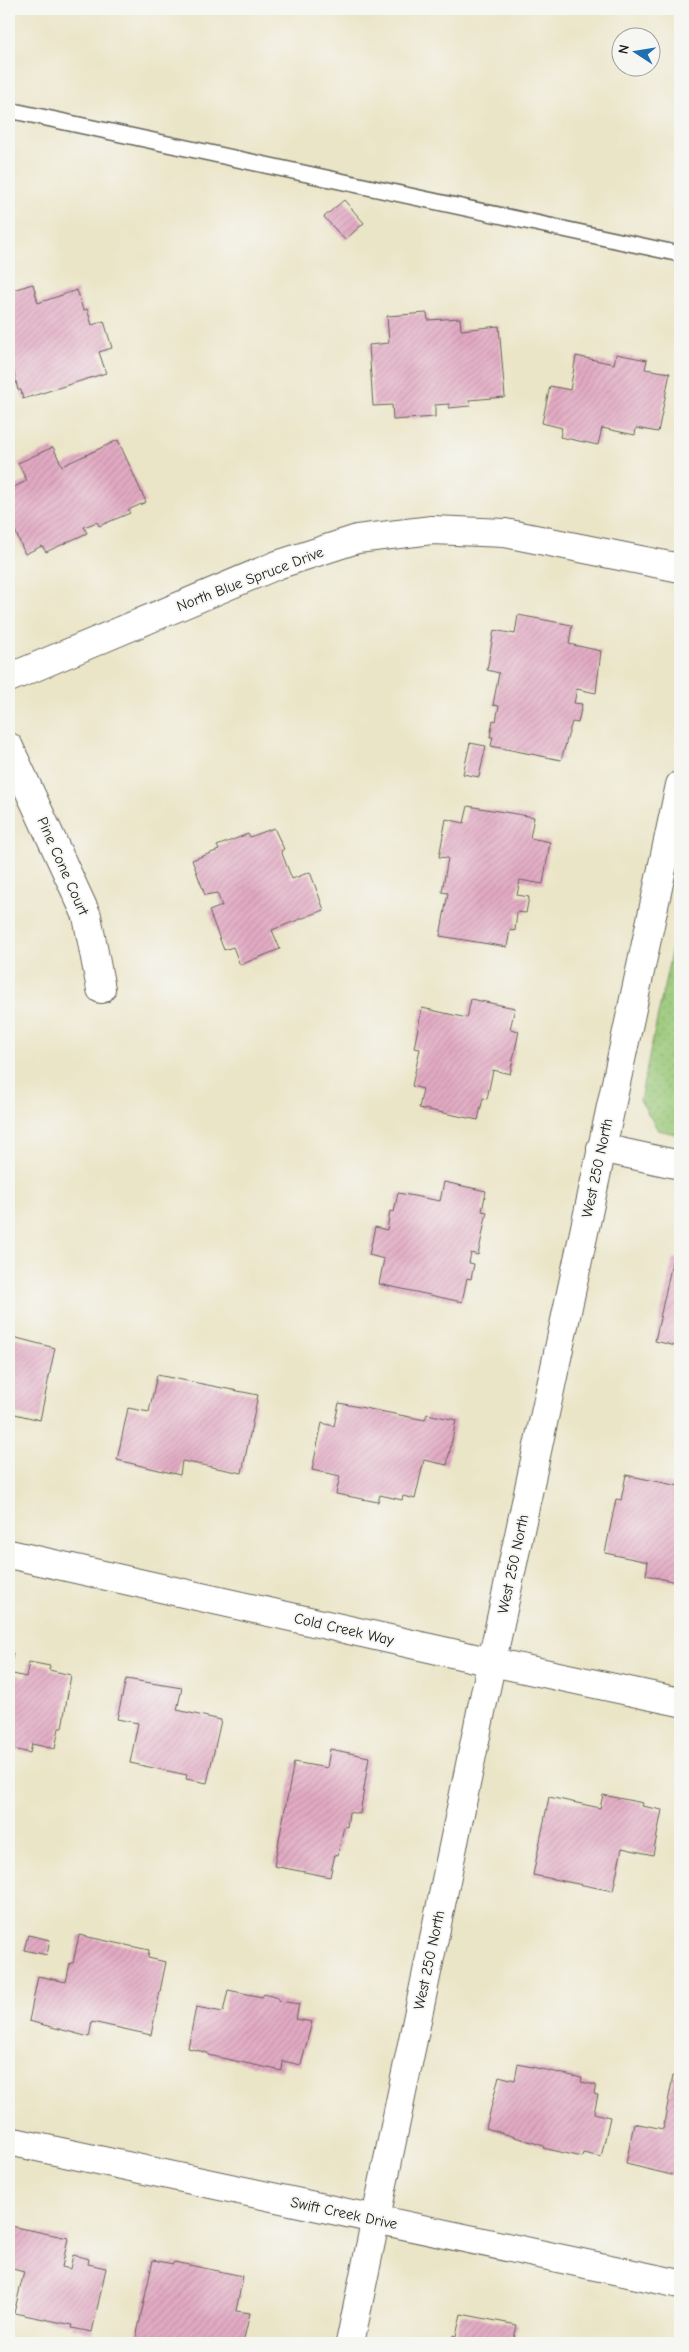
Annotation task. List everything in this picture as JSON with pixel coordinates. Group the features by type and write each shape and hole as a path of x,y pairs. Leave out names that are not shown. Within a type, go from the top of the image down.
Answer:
{"street":[{"name":"North Blue Spruce Drive","path":"9,678 277,565 357,539 432,530 505,533 680,568"},
{"name":"Pine Cone Court","path":"9,747 87,916 101,990"},
{"name":"West 250 North","path":"350,2343 492,1662 680,785"},
{"path":"601,1148 680,1164"},
{"name":"Cold Creek Way","path":"9,1554 680,1702"},
{"name":"Swift Creek Drive","path":"9,2141 680,2284"}],"lane":[{"path":"9,110 680,254"}],"green space":[{"path":"680,911 680,1135 658,1130 640,1100"}],"building":[{"path":"344,200 364,223 345,240 324,217"},
{"path":"33,284 38,303 77,290 83,310 87,309 92,325 104,321 112,348 99,352 106,373 23,399 21,390 18,390 11,360 9,361 9,291"},
{"path":"427,313 428,320 460,318 461,330 499,326 505,397 469,400 470,406 449,408 449,404 435,405 435,417 393,420 392,405 373,406 369,345 389,343 387,316"},
{"path":"616,354 647,360 645,369 670,373 658,432 636,428 635,435 602,428 598,445 560,437 562,428 542,423 550,386 570,390 576,356 614,364"},
{"path":"118,440 146,502 128,510 130,513 99,526 97,522 84,527 87,533 46,552 42,546 25,554 9,517 9,489 27,481 18,463 53,447 62,466"},
{"path":"518,615 572,625 569,644 601,651 596,693 577,689 574,703 582,704 578,723 572,722 561,760 491,746 493,737 490,737 493,720 496,721 499,706 493,705 499,673 487,670 494,630 515,634"},
{"path":"470,743 486,746 479,777 463,774"},
{"path":"468,806 534,817 530,838 550,842 543,884 520,880 517,895 529,897 526,913 517,912 515,931 510,930 507,947 440,936 448,893 442,892 448,858 439,857 446,819 464,823"},
{"path":"274,828 284,849 281,851 292,879 310,872 324,910 272,930 280,949 240,965 233,947 224,950 209,911 222,906 217,893 205,895 192,860 219,850 217,846 248,834 250,837"},
{"path":"471,999 515,1008 510,1029 519,1031 510,1074 493,1070 487,1099 483,1098 478,1120 419,1108 423,1089 412,1086 420,1049 414,1048 422,1008 467,1018"},
{"path":"444,1182 486,1191 482,1211 487,1212 478,1255 471,1253 469,1263 474,1264 471,1279 467,1278 462,1302 379,1284 384,1259 369,1255 375,1227 387,1230 390,1211 394,1212 398,1193 440,1201"},
{"path":"673,1258 680,1260 680,1347 655,1341"},
{"path":"9,1336 55,1348 40,1420 15,1414 14,1418 9,1417"},
{"path":"157,1375 258,1395 242,1473 182,1461 180,1475 117,1460 128,1408 149,1412"},
{"path":"339,1403 425,1420 427,1414 456,1420 447,1465 424,1460 415,1499 403,1496 402,1500 380,1495 378,1502 336,1494 340,1476 312,1470 322,1423 334,1426"},
{"path":"626,1475 679,1486 677,1496 680,1497 680,1583 646,1575 648,1562 605,1553 616,1499 621,1500"},
{"path":"9,1653 13,1653 10,1670 9,1670"},
{"path":"29,1662 50,1666 49,1670 71,1675 62,1728 59,1728 55,1749 32,1744 30,1753 9,1748 9,1673 26,1677"},
{"path":"126,1679 182,1688 177,1710 221,1720 207,1783 186,1779 187,1775 130,1763 138,1723 117,1719"},
{"path":"330,1749 369,1757 360,1814 349,1812 347,1827 344,1826 338,1855 335,1854 330,1877 274,1866 294,1762 327,1768"},
{"path":"603,1795 643,1803 642,1806 662,1810 653,1855 622,1848 613,1891 533,1875 549,1797 600,1808"},
{"path":"28,1935 50,1940 47,1955 24,1950"},
{"path":"79,1935 149,1950 148,1958 166,1962 151,2035 92,2022 89,2037 29,2021 38,1976 66,1982 70,1963 73,1963"},
{"path":"228,1990 262,1997 264,1994 278,1998 280,2001 299,2004 296,2019 312,2022 301,2065 283,2061 282,2071 208,2055 208,2053 188,2048 196,2007 223,2012"},
{"path":"518,2064 582,2078 581,2082 596,2085 594,2094 598,2095 594,2113 610,2117 601,2157 583,2153 582,2157 543,2148 544,2146 486,2128 499,2076 515,2080"},
{"path":"673,2076 680,2078 680,2177 626,2164 634,2123 663,2129"},
{"path":"11,2226 68,2238 62,2267 70,2269 73,2255 89,2259 88,2264 106,2268 92,2332 72,2328 73,2325 14,2313 24,2272 9,2268"},
{"path":"153,2260 173,2264 174,2262 243,2276 236,2311 250,2313 243,2343 156,2343 136,2338"},
{"path":"461,2314 517,2325 513,2343 452,2343 453,2335 456,2336"}]}
